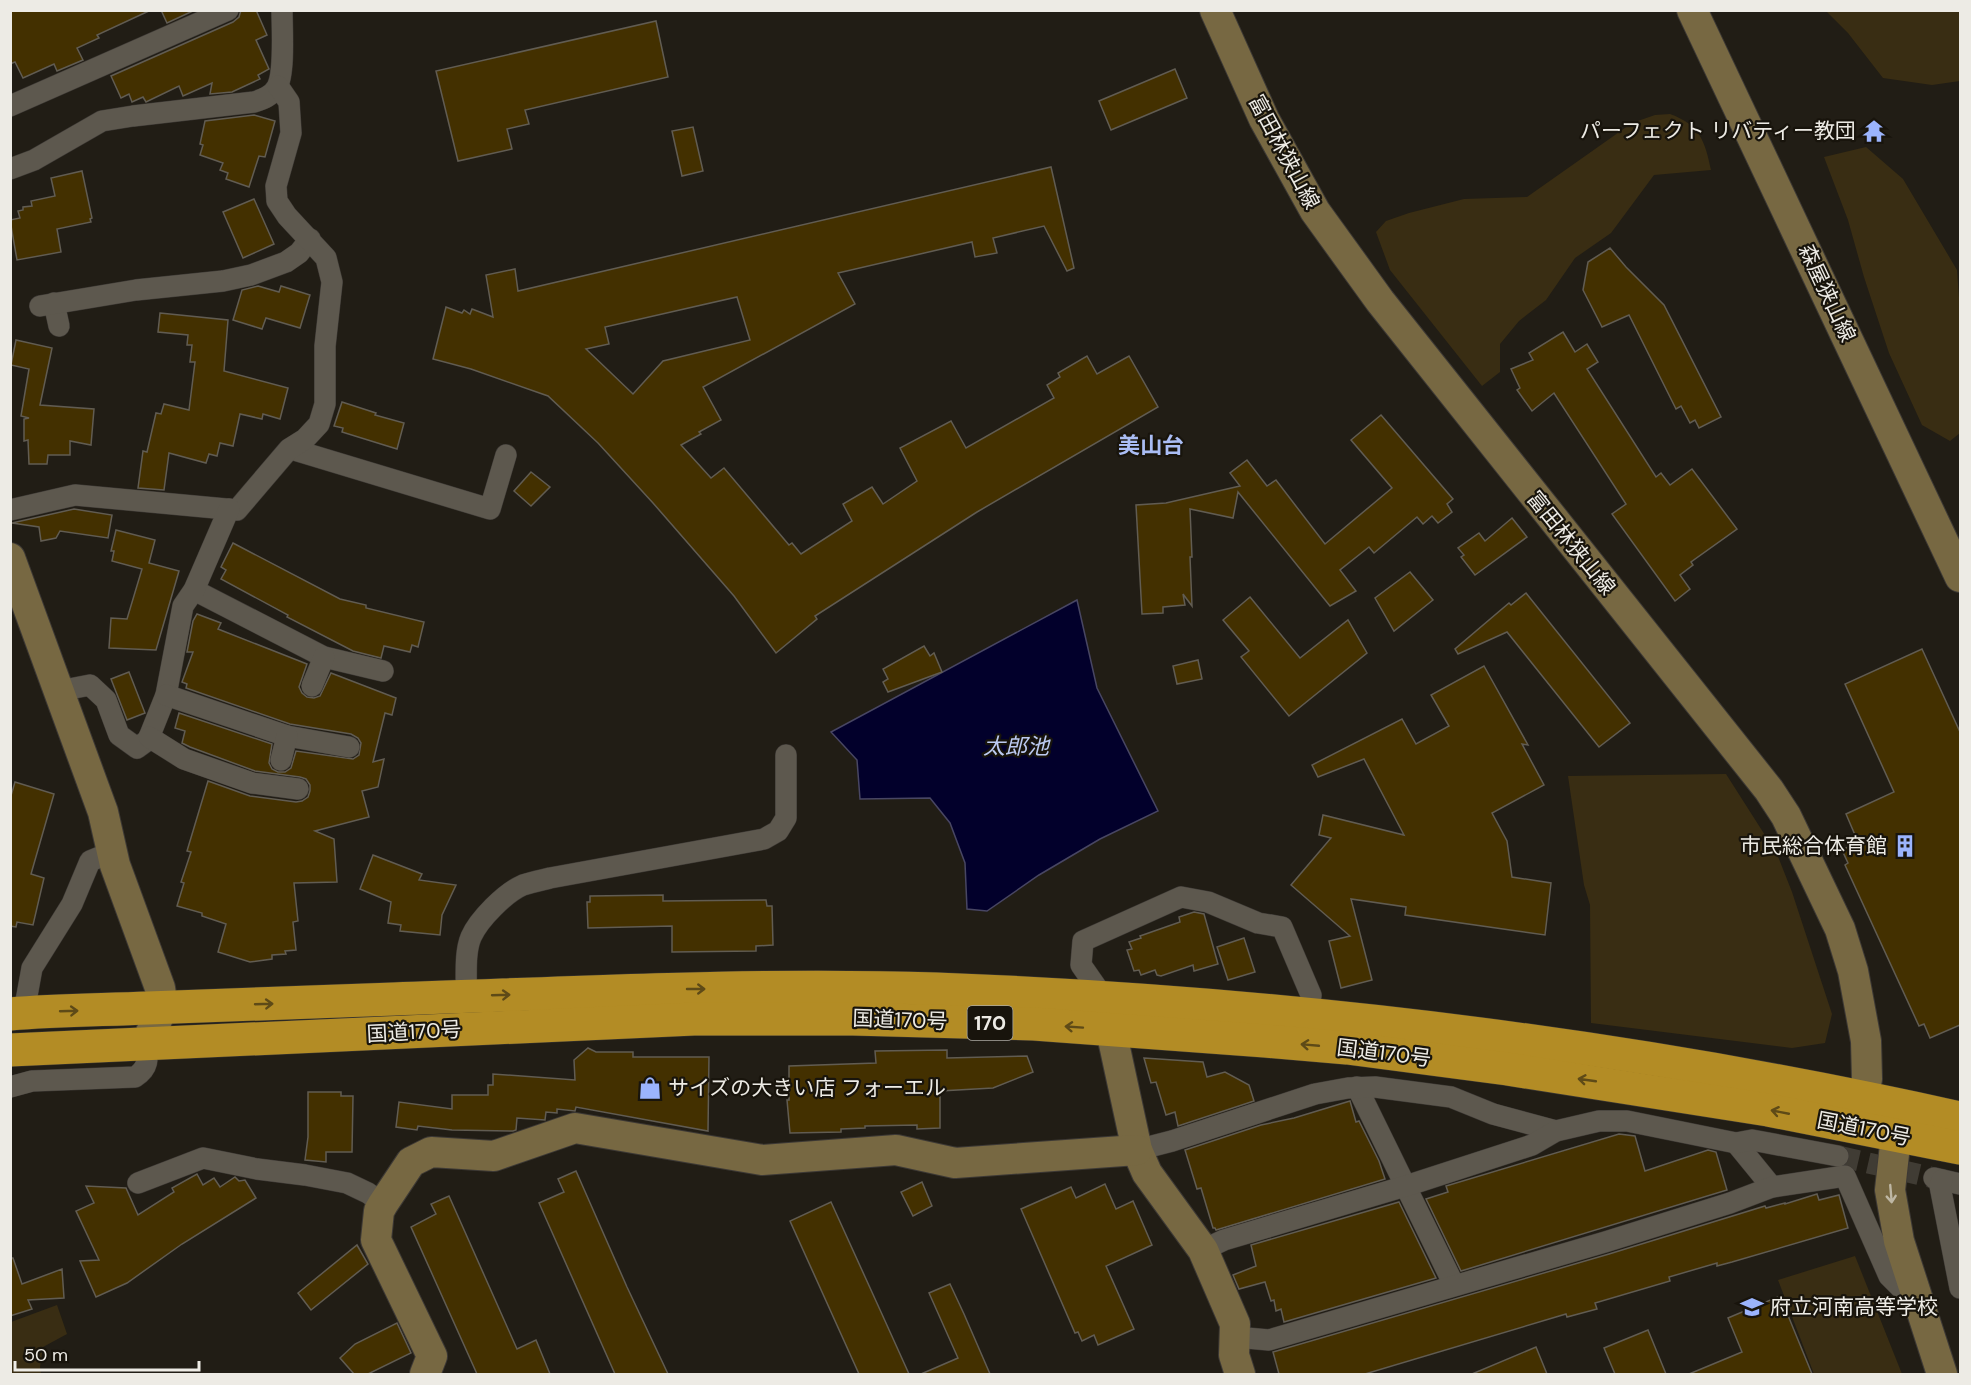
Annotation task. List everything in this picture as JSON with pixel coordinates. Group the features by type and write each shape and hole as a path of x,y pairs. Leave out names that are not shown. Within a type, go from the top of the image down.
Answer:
{"highway":[{"name":"国道170号","path":"17,1013 668,989 932,989 1104,998 1250,1008 1521,1039 1863,1096 1960,1118"},
{"name":"国道170号","path":"10,1050 694,1018 853,1019 1034,1024 1347,1048 1508,1068 1671,1093 1960,1148"}],"main road":[{"name":"富田林狭山線","path":"1215,10 1264,118 1315,211 1380,301 1769,790 1786,816 1830,905 1853,971 1867,1058 1867,1078 1863,1096"},
{"name":"森屋狭山線","path":"1692,10 1960,577"},
{"path":"10,558 103,812 112,852 160,988 163,1007 146,1043"},
{"path":"1111,1030 1137,1150 1147,1173 1203,1250 1235,1324 1234,1355 1240,1374"},
{"path":"426,1374 432,1356 376,1240 379,1211 383,1204 411,1162 431,1152 494,1156 575,1128 762,1160 896,1150 956,1163 1137,1150"},
{"path":"1896,1136 1890,1190 1899,1241 1942,1374"}],"street":[{"path":"10,106 228,10"},
{"path":"10,169 34,160 102,122 133,116 254,102 270,96 278,86 281,65 282,10"},
{"path":"10,510 75,495 237,510 291,449 305,440 319,424 325,404 325,346 332,282 326,258 287,216 277,201 276,186 291,133 290,102 278,86"},
{"path":"59,326 47,305 136,290 223,281 250,275 286,262 299,253 310,239"},
{"path":"291,449 490,509 506,455"},
{"path":"59,691 90,685 106,700 119,735 137,748 149,737 166,695 183,606 194,590 229,509"},
{"path":"194,590 324,657 383,671"},
{"path":"312,686 324,657"},
{"path":"166,695 287,736 349,747"},
{"path":"281,760 287,736"},
{"path":"149,737 184,759 252,783 298,789"},
{"path":"466,997 468,951 471,938 480,922 508,894 524,885 550,878 764,839 778,831 786,818 786,755"},
{"path":"17,1013 32,968 72,904 90,861 112,852"},
{"path":"1111,1030 1104,998 1081,965 1083,940 1181,897 1208,902 1258,923 1282,927 1311,995 1309,1014"},
{"path":"10,1087 32,1081 135,1077 148,1064 146,1043"},
{"path":"1137,1150 1172,1141 1315,1094 1357,1088 1451,1097 1493,1114 1556,1131"},
{"path":"1357,1088 1454,1284"},
{"path":"1203,1250 1224,1240 1407,1186 1532,1145 1556,1131 1599,1121 1627,1121 1736,1143 1752,1140 1838,1156"},
{"path":"1736,1143 1772,1187"},
{"path":"138,1183 203,1158 347,1183 368,1193 383,1204"},
{"path":"1235,1337 1269,1340 1454,1284 1605,1242 1730,1203 1772,1187 1845,1176 1889,1276 1902,1289 1914,1291"},
{"path":"1946,1181 1940,1186 1960,1288"}],"shaded area":[{"path":"1826,11 1960,11 1960,81 1932,85 1883,78 1848,33"},
{"path":"1670,114 1688,123 1700,135 1711,170 1654,175 1611,233 1575,258 1546,300 1519,321 1500,344 1500,372 1482,386 1390,270 1376,232 1386,221 1464,199 1527,197 1632,123 1655,115"},
{"path":"1866,147 1903,179 1957,270 1960,311 1960,433 1950,441 1922,425 1889,353 1848,220 1824,157"},
{"path":"1726,774 1777,854 1792,892 1832,1014 1825,1043 1792,1048 1591,1023 1590,905 1584,885 1568,776"},
{"path":"1855,1256 1902,1374 1814,1374 1778,1280"},
{"path":"57,1305 67,1334 43,1347 41,1374 11,1374 11,1322"}],"water":[{"name":"太郎池","path":"1077,600 1097,688 1158,811 1100,839 1039,875 987,911 967,909 965,863 950,823 930,798 860,799 857,760 831,732"}],"building":[{"path":"10,10 151,10 97,35 99,38 77,48 83,60 57,71 54,64 23,78 15,62 10,64"},
{"path":"161,10 195,10 167,23"},
{"path":"241,10 256,10 267,35 256,40 269,69 258,75 260,79 232,92 210,94 212,83 183,96 179,86 146,102 143,97 132,102 129,94 121,98 111,76 233,22 239,17"},
{"path":"656,21 668,77 525,110 529,124 507,129 512,149 458,161 436,71"},
{"path":"1175,69 1187,98 1111,130 1099,101"},
{"path":"254,115 275,121 265,157 259,156 249,187 226,179 228,173 220,170 223,163 200,155 203,145 200,144 205,121"},
{"path":"693,127 703,171 682,176 672,131"},
{"path":"1051,167 1074,268 1067,271 1044,226 993,238 997,253 975,257 972,242 838,273 855,304 703,387 721,420 681,445 711,478 724,468 789,545 792,543 801,554 852,521 843,504 872,487 883,504 917,481 900,448 951,421 966,448 1054,398 1047,385 1060,377 1058,373 1087,356 1097,374 1129,356 1158,407 977,512 815,616 817,619 776,653 734,596 653,503 598,443 548,396 471,369 433,359 446,307 462,313 464,310 470,314 472,309 493,317 486,275 515,269 518,291","holes":["737,297 750,340 663,361 633,394 586,349 609,344 605,327"]},
{"path":"82,171 91,222 57,229 61,252 17,260 10,220 20,218 18,211 23,210 23,207 32,206 31,201 55,196 51,178"},
{"path":"254,199 274,244 243,258 223,212"},
{"path":"1610,248 1664,305 1721,417 1699,428 1695,420 1690,423 1681,406 1676,409 1629,315 1602,327 1583,290 1588,262"},
{"path":"258,286 279,292 281,286 310,295 300,328 266,318 262,329 233,320 242,290"},
{"path":"160,313 228,320 224,371 288,388 280,419 263,414 262,419 240,414 233,446 220,443 217,456 209,454 206,463 169,453 164,490 138,488 143,451 147,452 156,413 161,414 164,404 189,410 195,362 190,362 192,345 187,345 188,335 158,332"},
{"path":"1563,332 1575,352 1587,344 1598,362 1587,369 1656,477 1661,473 1670,485 1692,469 1737,529 1691,562 1693,565 1680,575 1690,589 1675,601 1612,514 1626,504 1554,393 1532,411 1517,390 1520,388 1511,369 1533,360 1529,353"},
{"path":"16,340 52,348 40,405 94,409 91,445 70,441 70,455 48,455 47,464 29,464 28,440 24,441 24,419 29,418 21,416 29,369 11,365"},
{"path":"342,402 404,423 397,449 342,432 343,428 334,426"},
{"path":"1381,415 1453,499 1447,504 1452,512 1438,523 1432,516 1423,524 1417,517 1374,553 1369,547 1340,570 1356,591 1330,606 1238,492 1233,518 1190,509 1192,606 1183,594 1185,605 1163,607 1163,613 1142,614 1136,505 1166,503 1240,486 1230,473 1247,460 1267,486 1276,480 1325,544 1392,488 1351,440"},
{"path":"531,472 550,487 531,506 514,491"},
{"path":"74,509 112,515 108,538 60,531 56,538 41,541 39,527 12,523"},
{"path":"1512,518 1527,537 1475,575 1461,557 1464,555 1458,548 1479,533 1485,541"},
{"path":"116,530 155,540 149,563 179,571 156,650 109,648 111,618 127,619 142,569 112,561 114,551 111,551"},
{"path":"233,543 340,599 366,605 366,608 424,622 418,647 412,645 410,652 384,646 381,658 353,651 287,617 288,615 221,579 226,570 221,567"},
{"path":"1410,572 1433,600 1394,631 1375,598"},
{"path":"1526,593 1630,723 1599,747 1507,632 1458,654 1455,649 1509,603 1511,605"},
{"path":"1250,597 1300,658 1348,620 1367,653 1289,716 1241,657 1249,651 1223,620"},
{"path":"197,614 221,623 218,629 307,664 299,687 307,697 320,696 331,673 396,698 392,715 385,713 373,762 384,759 378,787 362,791 369,817 315,831 334,839 337,882 294,883 298,921 293,922 296,950 285,951 286,954 272,955 272,959 250,962 218,952 226,924 202,916 202,913 177,906 184,883 181,882 191,852 187,851 208,781 250,796 296,802 308,797 310,785 306,779 300,777 255,771 182,743 185,731 175,728 179,713 272,744 269,763 272,769 278,772 285,772 291,768 296,751 353,759 359,755 361,743 351,734 290,724 186,688 187,684 182,682 193,652 187,652 193,621"},
{"path":"924,646 930,656 934,653 942,672 888,692 883,682 888,679 883,669"},
{"name":"市民総合体育館","path":"1922,649 1960,732 1960,1025 1930,1038 1924,1024 1919,1026 1845,865 1848,863 1842,850 1858,842 1846,814 1894,792 1845,684"},
{"path":"1198,660 1202,679 1177,684 1173,666"},
{"path":"1484,666 1528,745 1522,744 1544,785 1492,813 1507,841 1512,877 1551,883 1545,935 1405,915 1406,907 1351,899 1372,980 1341,988 1329,941 1350,936 1291,885 1331,838 1319,835 1323,815 1404,835 1364,759 1318,777 1312,765 1402,719 1416,744 1449,726 1431,695"},
{"path":"129,672 145,713 127,720 111,679"},
{"path":"15,782 54,794 31,874 44,878 33,925 17,922 16,927 10,926 10,799"},
{"path":"373,855 422,874 419,880 456,885 442,915 440,935 400,931 401,925 388,923 391,902 360,889"},
{"path":"663,895 663,901 766,900 767,906 772,906 773,945 756,946 756,951 672,952 672,926 588,928 587,902 590,902 590,896"},
{"path":"1194,912 1204,914 1218,964 1194,971 1193,965 1161,976 1157,975 1155,970 1141,975 1139,970 1134,971 1127,950 1132,949 1129,942 1180,922 1179,917"},
{"path":"1244,938 1255,972 1228,980 1217,947"},
{"path":"588,1048 596,1052 633,1052 633,1057 709,1057 708,1131 576,1107 575,1111 557,1109 557,1113 546,1112 545,1120 517,1118 516,1130 513,1131 452,1130 418,1126 417,1130 396,1127 399,1102 452,1109 452,1095 488,1095 488,1085 493,1085 493,1074 575,1080 574,1060"},
{"path":"947,1050 947,1058 1027,1056 1033,1072 993,1088 940,1091 940,1128 917,1129 917,1125 865,1126 865,1128 841,1129 841,1132 790,1133 787,1100 789,1100 789,1066 876,1063 875,1051"},
{"path":"1144,1058 1203,1062 1207,1077 1225,1072 1249,1085 1254,1101 1178,1126 1175,1112 1166,1115 1156,1082 1151,1083"},
{"path":"308,1092 341,1092 341,1096 353,1096 352,1152 326,1152 326,1162 305,1160 308,1137"},
{"path":"1350,1101 1356,1122 1359,1121 1379,1161 1385,1179 1216,1230 1213,1228 1201,1188 1197,1189 1185,1150 1261,1125 1294,1118"},
{"path":"1619,1134 1635,1136 1645,1171 1708,1150 1716,1152 1727,1190 1461,1271 1426,1199 1448,1192 1446,1186"},
{"path":"576,1171 668,1374 615,1374 539,1203 564,1192 558,1179"},
{"path":"197,1174 203,1185 214,1178 220,1187 235,1177 239,1181 245,1180 256,1198 182,1244 127,1283 96,1297 80,1261 99,1260 76,1211 94,1203 86,1186 126,1188 138,1215 174,1192 172,1188"},
{"path":"922,1182 932,1206 913,1216 901,1192"},
{"path":"1105,1184 1116,1209 1133,1201 1152,1245 1106,1266 1134,1329 1098,1345 1094,1335 1082,1341 1078,1332 1075,1333 1021,1209 1071,1187 1076,1198"},
{"path":"1817,1194 1819,1200 1839,1195 1848,1228 1732,1262 1717,1266 1717,1263 1669,1277 1670,1281 1595,1303 1597,1309 1567,1317 1566,1314 1365,1374 1279,1374 1273,1352 1765,1206 1766,1208 1785,1204"},
{"path":"449,1196 517,1349 536,1340 550,1374 477,1374 411,1227 436,1214 431,1204"},
{"path":"831,1202 909,1374 859,1374 790,1221"},
{"path":"1399,1202 1436,1278 1284,1322 1281,1309 1276,1311 1274,1300 1271,1301 1265,1282 1239,1289 1233,1275 1256,1266 1251,1245"},
{"path":"357,1245 368,1264 311,1310 298,1293"},
{"path":"10,1258 13,1258 22,1284 62,1269 64,1298 28,1300 32,1309 10,1316"},
{"path":"950,1284 990,1374 921,1374 958,1358 929,1293"},
{"path":"1780,1296 1812,1374 1689,1374 1742,1352 1728,1318"},
{"path":"397,1323 411,1353 368,1374 354,1374 340,1358 355,1344"},
{"path":"1648,1330 1666,1374 1615,1374 1604,1348"},
{"path":"1536,1347 1547,1374 1472,1374"}],"tunnel":[{"path":"1838,1156 1934,1178"}],"place":[{"name":"パーフェクト リバティー教団","path":"1874,131"},
{"name":"市民総合体育館","path":"1905,846"},
{"name":"サイズの大きい店 フォーエル","path":"650,1088"},
{"name":"府立河南高等学校","path":"1752,1307"}],"district":[{"name":"美山台","path":"1151,445"}]}
